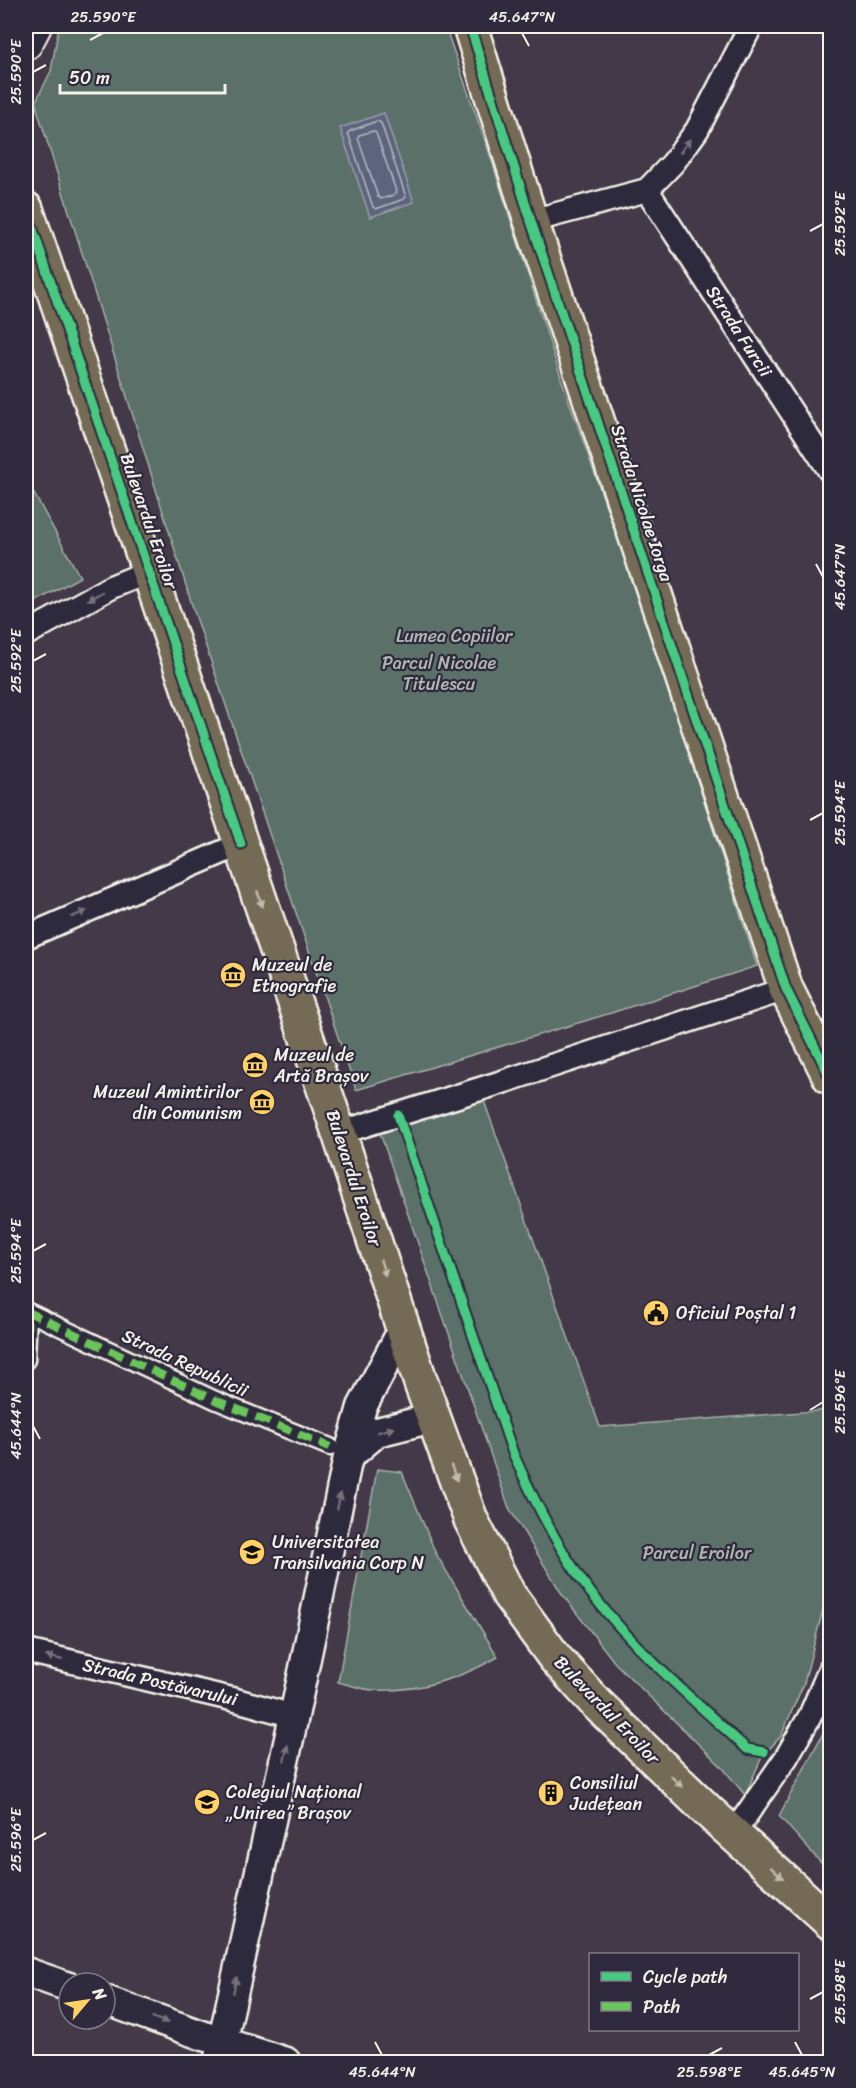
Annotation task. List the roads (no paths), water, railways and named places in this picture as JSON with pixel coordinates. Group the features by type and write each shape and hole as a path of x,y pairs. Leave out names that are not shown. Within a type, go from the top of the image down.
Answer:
{"main road":[{"path":"26,43 35,26"},
{"name":"Strada Nicolae Iorga","path":"470,26 531,221 786,989 831,1077"},
{"name":"Bulevardul Eroilor","path":"26,209 242,844 433,1418 471,1520 509,1595 555,1658 597,1704 733,1834 831,1922"}],"street":[{"path":"531,221 647,190 673,163 697,130 751,26"},
{"name":"Strada Furcii","path":"647,190 831,471"},
{"path":"26,634 111,587 148,572"},
{"path":"26,937 242,844"},
{"path":"339,1133 786,989"},
{"path":"26,1360 27,1311"},
{"name":"Strada Republicii","path":"27,1311 215,1400 339,1452"},
{"path":"220,2052 294,1716 339,1452 403,1329"},
{"path":"339,1452 376,1432 433,1418"},
{"name":"Strada Postăvarului","path":"26,1651 236,1700 294,1716"},
{"path":"733,1834 786,1758 810,1716 831,1670"},
{"path":"26,1972 57,1984"},
{"path":"117,2005 220,2052 286,2062"}],"water":[{"path":"384,113 414,202 370,217 340,128"}],"place":[{"name":"Muzeul de Etnografie","path":"233,975"},
{"name":"Muzeul de Artă Brașov","path":"255,1065"},
{"name":"Muzeul Amintirilor din Comunism","path":"262,1102"},
{"name":"Oficiul Poștal 1","path":"656,1313"},
{"name":"Universitatea Transilvania Corp N","path":"252,1552"},
{"name":"Consiliul Județean","path":"551,1793"},
{"name":"Colegiul Național „Unirea” Brașov","path":"207,1802"}],"park label":[{"name":"Lumea Copiilor","path":"454,636"},
{"name":"Parcul Nicolae Titulescu","path":"439,673"},
{"name":"Parcul Eroilor","path":"697,1553"}]}
